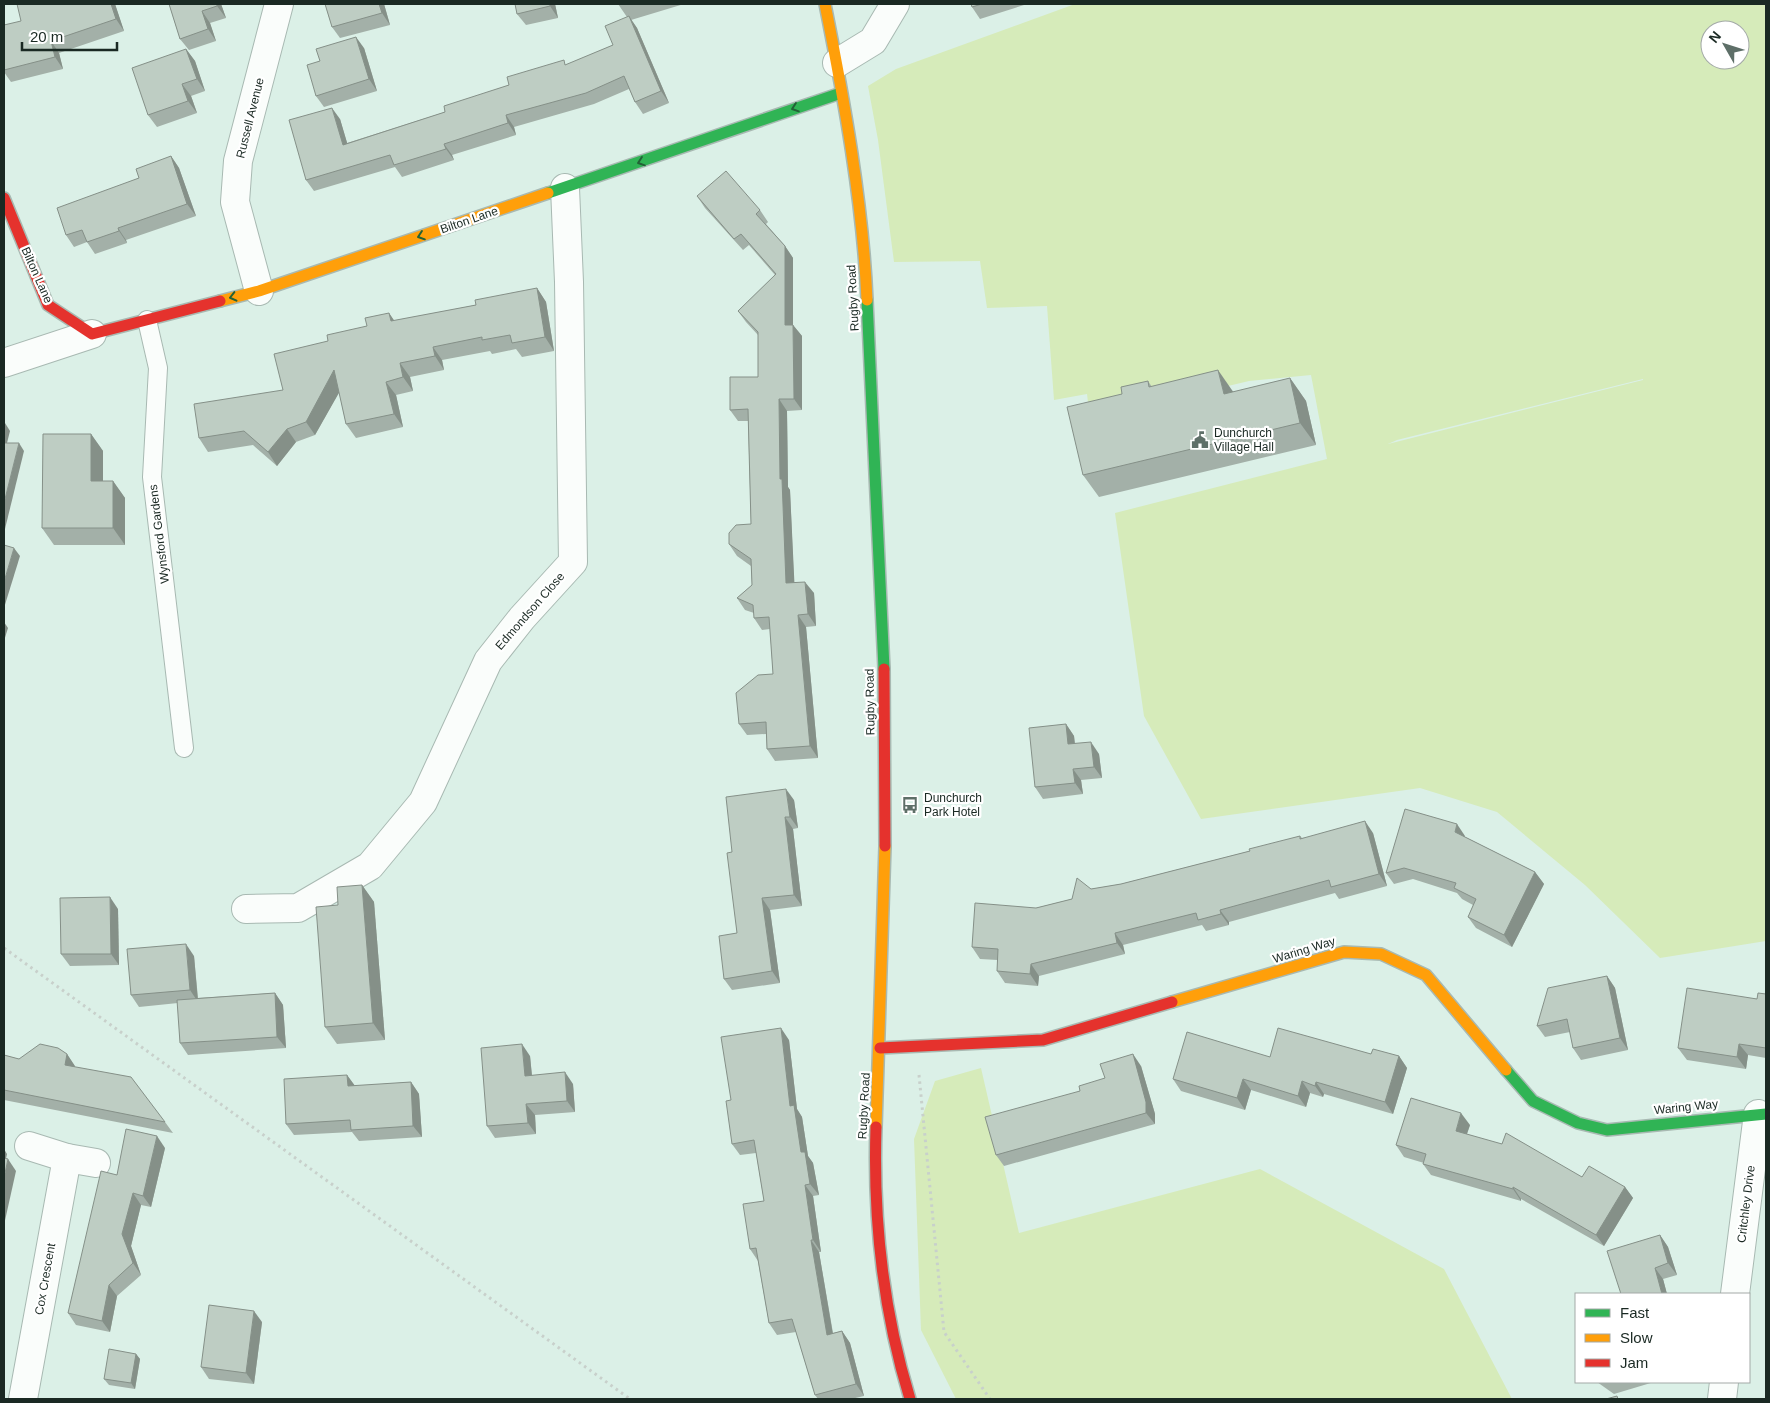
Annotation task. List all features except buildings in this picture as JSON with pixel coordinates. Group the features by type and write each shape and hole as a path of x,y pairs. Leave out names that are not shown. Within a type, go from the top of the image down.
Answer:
{"street":[{"name":"Russell Avenue","path":"259,291 235,202 238,161 279,4"},
{"name":"Rugby Road","path":"825,4 838,63 865,255 885,701 880,1048 874,1184 883,1280 897,1357 910,1399"},
{"path":"838,63 874,41 895,4"},
{"name":"Bilton Lane","path":"4,363 92,334 259,291 565,188 841,92"},
{"name":"Edmondson Close","path":"246,909 298,908 370,866 423,802 488,661 522,618 573,562 569,282 565,188"},
{"name":"Bilton Lane","path":"4,198 48,305 92,334"},
{"name":"Waring Way","path":"880,1048 1043,1040 1344,952 1381,954 1426,975 1533,1100 1578,1123 1607,1130 1762,1114"},
{"name":"Critchley Drive","path":"1735,1293 1762,1114"},
{"path":"29,1146 67,1158 96,1163"},
{"name":"Cox Crescent","path":"23,1399 67,1158"},
{"path":"1722,1399 1724,1383"}],"lane":[{"name":"Wynsford Gardens","path":"147,320 158,368 152,477 184,748"}],"path":[{"path":"4,948 630,1399"},
{"path":"916,1046 944,1332 990,1399"}],"green space":[{"path":"1075,4 1766,4 1766,941 1660,958 1585,885 1497,812 1420,788 1201,819 1144,716 1115,513 1327,459 1311,375 1249,381 1090,419 1087,394 1054,400 1047,306 987,308 980,261 894,262 878,140 868,86 896,69","holes":["1643,380 1388,444 1397,440"]},
{"path":"981,1068 1019,1233 1260,1169 1444,1269 1512,1399 956,1399 921,1330 914,1139 935,1081"}],"traffic: fast":[{"path":"548,193 841,93"},
{"path":"867,300 884,669"},
{"path":"1506,1070 1533,1101 1578,1123 1607,1130 1766,1114"}],"traffic: slow":[{"path":"825,4 846,114 857,189 867,300"},
{"path":"220,301 259,291 548,193"},
{"path":"876,1127 885,846"},
{"path":"1172,1002 1344,952 1381,954 1426,975 1506,1070"}],"traffic: jam":[{"path":"4,198 48,305 92,334 220,301"},
{"path":"884,669 885,846"},
{"path":"880,1048 1043,1040 1172,1002"},
{"path":"876,1127 876,1196 882,1264 893,1332 910,1399"}],"place":[{"name":"Dunchurch Village Hall","path":"1200,440"},
{"name":"Dunchurch Park Hotel","path":"910,805"}]}
